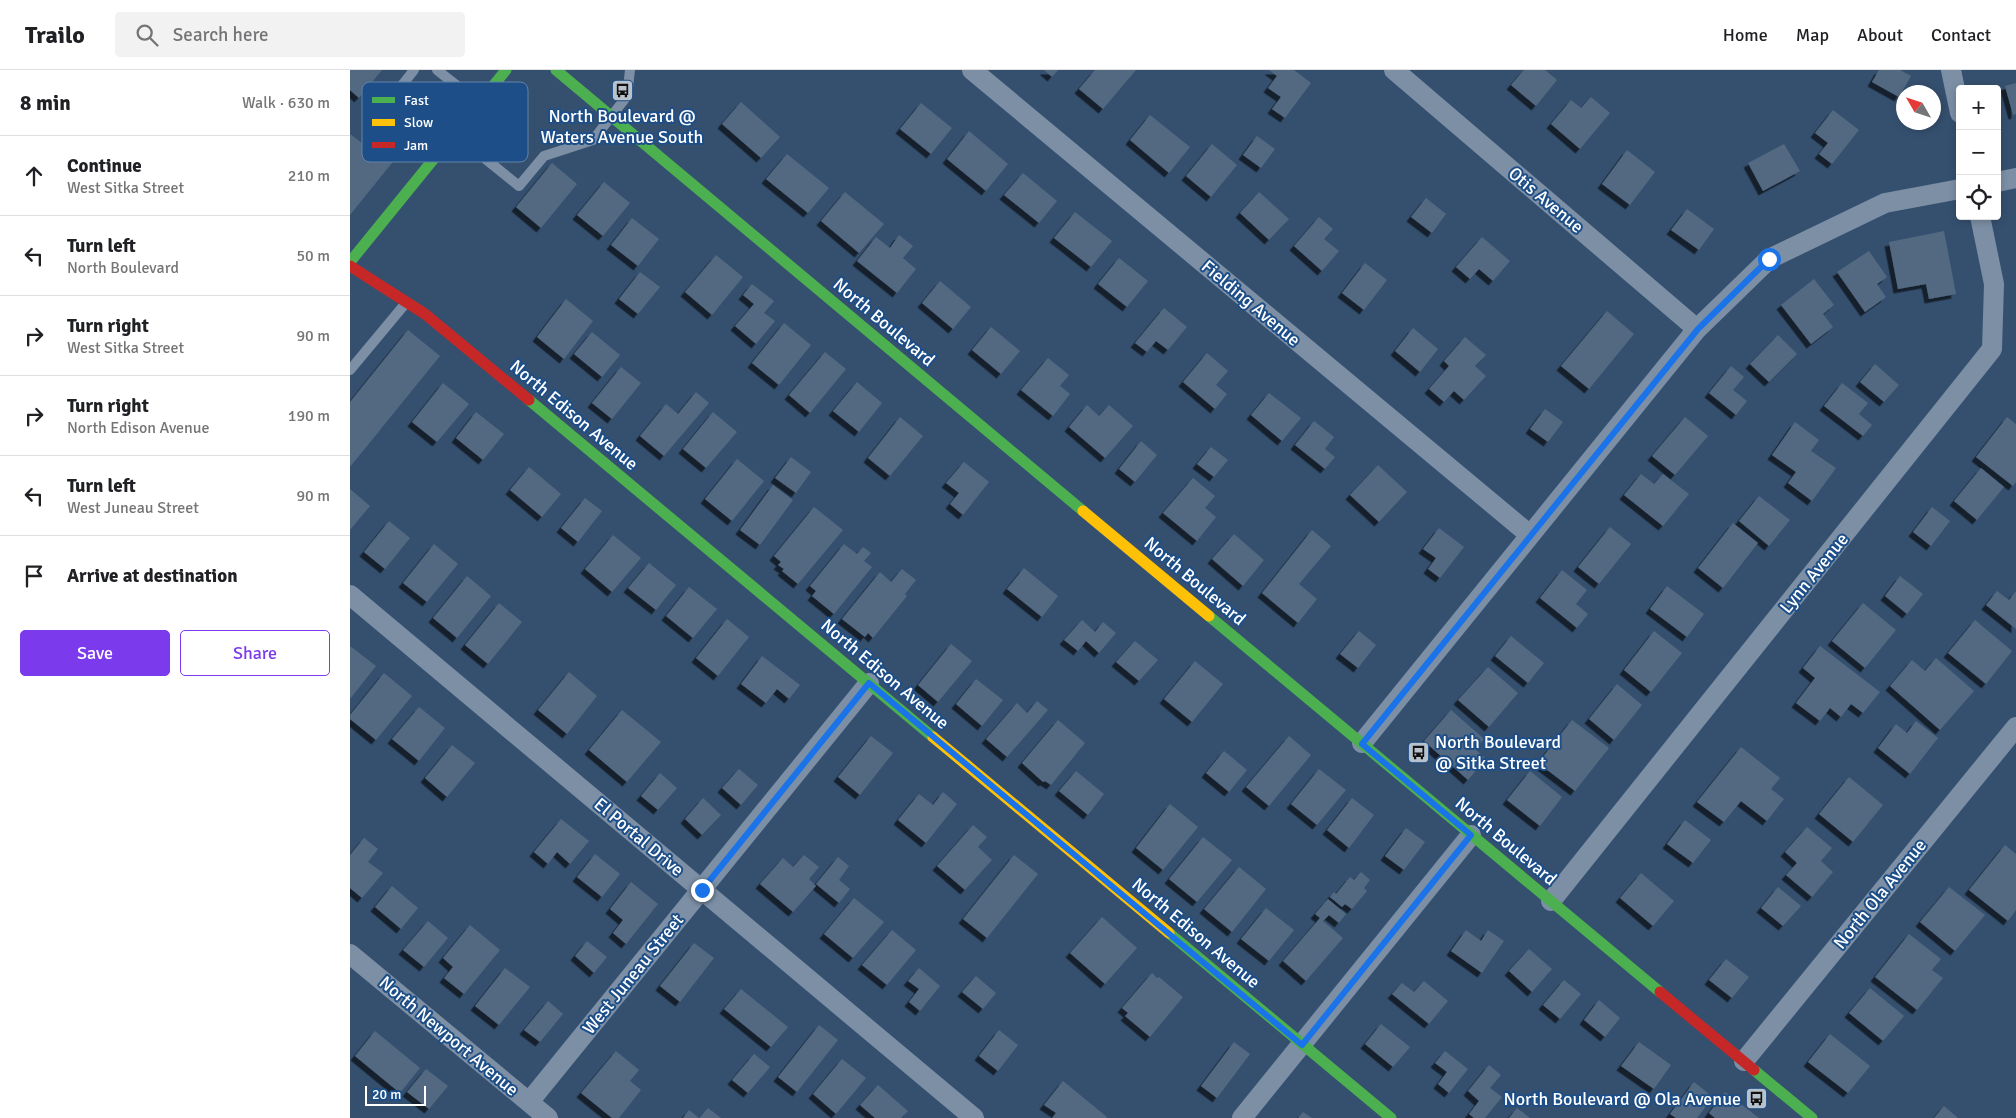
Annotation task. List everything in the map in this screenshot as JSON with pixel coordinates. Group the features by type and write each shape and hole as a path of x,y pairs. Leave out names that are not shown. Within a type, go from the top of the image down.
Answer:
{"street":[{"path":"496,82 506,70"},
{"name":"North Boulevard","path":"556,70 1812,1118"},
{"name":"Fielding Avenue","path":"972,70 1530,535"},
{"name":"Otis Avenue","path":"1394,70 1698,329"},
{"path":"1952,70 1956,92"},
{"path":"350,262 432,162"},
{"path":"2001,181 2016,178"},
{"path":"1362,744 1698,329 1769,259 1886,203 1956,190"},
{"name":"Lynn Avenue","path":"1551,901 1992,349 1994,284 1981,220"},
{"name":"North Edison Avenue","path":"350,266 424,314 1391,1118"},
{"name":"El Portal Drive","path":"350,595 974,1118"},
{"name":"West Juneau Street","path":"529,1102 869,683"},
{"name":"North Ola Avenue","path":"1744,1061 2016,726"},
{"path":"1242,1118 1471,835"},
{"name":"North Newport Avenue","path":"350,954 548,1118"}],"lane":[{"path":"405,82 414,70"},
{"path":"437,70 452,82"},
{"path":"490,162 520,186 544,156 593,140 627,96 630,70"},
{"path":"350,370 407,303"}],"building":[{"path":"350,70 382,70 372,82 362,82 362,94 359,98 350,90"},
{"path":"1044,70 1058,70 1052,77"},
{"path":"1095,70 1136,70 1103,109 1079,89"},
{"path":"1269,70 1294,70 1311,83 1285,118 1272,109 1281,97 1268,88 1277,76"},
{"path":"1524,70 1545,70 1557,80 1536,106 1511,85"},
{"path":"1879,70 1900,70 1911,76 1906,85 1896,85 1896,95 1872,82"},
{"path":"2016,83 2016,114 2013,115 2005,86"},
{"path":"1591,97 1610,113 1580,149 1551,124 1571,100 1581,108"},
{"path":"741,102 780,137 761,158 722,124"},
{"path":"921,103 952,128 931,154 900,129"},
{"path":"1833,110 1859,130 1832,164 1819,154 1828,143 1815,133"},
{"path":"1150,115 1190,147 1169,173 1130,140"},
{"path":"969,131 1008,164 986,191 947,159"},
{"path":"350,134 362,143 362,162 393,162 350,215"},
{"path":"1257,136 1275,149 1261,168 1243,155"},
{"path":"1212,144 1237,165 1211,197 1186,176"},
{"path":"1784,144 1800,171 1763,191 1748,163"},
{"path":"1627,150 1655,172 1630,205 1602,184"},
{"path":"787,154 829,188 808,213 766,179"},
{"path":"552,163 577,184 541,228 516,207"},
{"path":"1023,173 1057,201 1039,223 1004,195"},
{"path":"604,182 630,203 603,236 577,215"},
{"path":"845,192 884,224 859,253 821,221"},
{"path":"1259,192 1289,219 1269,240 1240,213"},
{"path":"1426,198 1446,214 1432,233 1411,217"},
{"path":"1687,209 1714,229 1699,250 1671,230"},
{"path":"1075,212 1112,241 1091,267 1054,238"},
{"path":"1319,217 1333,229 1324,239 1339,251 1322,271 1294,246"},
{"path":"632,218 659,239 638,266 611,245"},
{"path":"1944,231 1956,294 1929,299 1926,284 1898,289 1889,242"},
{"path":"899,235 913,246 903,258 916,269 897,293 857,261 876,237 890,248"},
{"path":"1482,237 1510,261 1493,281 1479,269 1470,279 1456,267"},
{"path":"1869,251 1887,277 1877,284 1886,297 1865,312 1837,272"},
{"path":"716,255 743,277 712,315 685,292"},
{"path":"1119,258 1148,281 1127,307 1098,284"},
{"path":"1365,263 1387,280 1364,310 1342,293"},
{"path":"640,272 660,287 638,314 619,299"},
{"path":"1814,279 1834,305 1823,314 1833,327 1811,344 1781,305"},
{"path":"940,281 971,307 953,329 922,303"},
{"path":"752,284 774,301 764,313 775,321 756,344 735,326 754,304 743,295"},
{"path":"566,299 593,321 564,359 537,337"},
{"path":"1164,308 1187,327 1168,350 1156,341 1147,352 1135,343"},
{"path":"1607,311 1634,334 1589,389 1561,366"},
{"path":"784,323 811,345 779,385 752,363"},
{"path":"991,327 1020,351 1001,374 972,350"},
{"path":"1413,328 1438,349 1420,372 1395,351"},
{"path":"408,330 440,356 350,467 350,402"},
{"path":"592,332 620,355 602,377 574,354"},
{"path":"1778,335 1797,354 1769,382 1750,364"},
{"path":"1465,337 1486,355 1475,366 1486,376 1464,400 1454,391 1444,402 1429,389 1449,366 1444,361"},
{"path":"825,352 846,369 810,413 789,395"},
{"path":"1207,353 1228,371 1216,385 1227,394 1215,409 1183,382"},
{"path":"1048,358 1069,375 1060,386 1070,394 1053,416 1021,390"},
{"path":"1875,364 1899,385 1884,402 1860,382"},
{"path":"1731,366 1744,377 1733,390 1747,401 1736,415 1709,393"},
{"path":"621,367 641,383 612,419 592,403"},
{"path":"857,382 882,403 859,432 833,411"},
{"path":"443,383 469,404 437,442 412,422"},
{"path":"1842,383 1868,403 1859,414 1872,425 1863,436 1824,406"},
{"path":"696,392 709,403 664,456 640,436 666,404 678,414"},
{"path":"1269,393 1301,418 1282,441 1251,415"},
{"path":"1087,405 1099,416 1109,405 1133,426 1105,458 1069,427"},
{"path":"1545,409 1563,422 1548,442 1530,429"},
{"path":"476,412 504,434 483,460 456,438"},
{"path":"713,412 737,432 706,468 683,449"},
{"path":"900,417 923,436 890,476 868,458"},
{"path":"1685,417 1708,436 1675,475 1652,456"},
{"path":"2007,417 2016,424 2016,482 2013,486 1976,457"},
{"path":"1314,421 1334,437 1325,449 1335,457 1325,469 1295,445"},
{"path":"1795,422 1819,440 1811,451 1836,468 1812,501 1788,483 1796,472 1772,455"},
{"path":"1141,441 1157,455 1135,482 1119,469"},
{"path":"1211,447 1228,460 1214,477 1197,464"},
{"path":"791,457 811,472 796,493 775,478"},
{"path":"737,459 764,481 732,521 705,499"},
{"path":"964,462 989,482 963,515 950,504 959,493 946,483"},
{"path":"1378,465 1407,492 1379,522 1350,495"},
{"path":"529,467 561,494 542,517 510,490"},
{"path":"1981,468 2004,487 1977,520 1954,501"},
{"path":"1641,474 1654,484 1663,474 1689,494 1663,526 1624,495"},
{"path":"1193,478 1215,496 1205,508 1216,517 1197,541 1163,513"},
{"path":"773,485 793,500 760,545 740,530"},
{"path":"350,489 370,506 350,530"},
{"path":"1759,496 1790,520 1769,546 1739,521"},
{"path":"585,498 602,511 578,542 561,528"},
{"path":"814,507 843,530 798,584 782,571 784,569 778,565 781,562 774,556"},
{"path":"1932,507 1950,521 1931,546 1913,532"},
{"path":"389,521 410,538 385,569 364,552"},
{"path":"1733,523 1758,543 1723,588 1698,568"},
{"path":"1610,527 1631,544 1599,584 1578,567"},
{"path":"1439,528 1464,547 1440,578 1428,569 1436,558 1423,549"},
{"path":"1312,530 1331,546 1299,584 1317,599 1298,623 1262,593"},
{"path":"1234,534 1264,560 1243,586 1212,559"},
{"path":"613,535 641,558 612,592 585,569"},
{"path":"434,544 458,564 427,602 403,583"},
{"path":"844,544 857,554 863,547 871,553 864,561 872,567 834,614 812,596 816,591 810,586"},
{"path":"649,563 676,585 656,610 628,588"},
{"path":"1024,568 1058,596 1042,617 1007,589"},
{"path":"902,569 916,580 905,594 907,596 873,638 868,633 865,637 842,619 880,572 891,582"},
{"path":"1562,570 1587,590 1576,604 1588,614 1577,628 1540,598"},
{"path":"467,576 491,596 457,638 433,618"},
{"path":"1900,576 1923,594 1907,614 1885,596"},
{"path":"1667,586 1704,614 1687,637 1650,609"},
{"path":"689,587 717,609 693,638 666,616"},
{"path":"1997,591 2009,600 2016,591 2016,629 1986,605"},
{"path":"499,603 522,622 488,664 465,645"},
{"path":"1863,603 1896,630 1865,668 1832,641"},
{"path":"727,619 749,637 718,676 696,658"},
{"path":"1082,620 1095,632 1103,622 1116,633 1099,653 1086,641 1078,651 1064,640"},
{"path":"1975,620 2012,651 1986,684 1948,653"},
{"path":"1359,631 1376,645 1358,668 1340,654"},
{"path":"1654,631 1682,653 1651,692 1624,670"},
{"path":"1511,636 1544,663 1528,683 1495,656"},
{"path":"1135,641 1158,660 1139,681 1116,662"},
{"path":"951,644 972,661 938,702 918,685"},
{"path":"350,646 376,666 350,699"},
{"path":"1820,646 1880,692 1863,713 1851,704 1841,717 1830,708 1820,721 1796,703 1815,678 1803,668"},
{"path":"762,656 800,685 789,699 777,689 766,703 741,684"},
{"path":"1936,658 1974,691 1940,730 1890,686 1912,660 1925,671"},
{"path":"1195,661 1223,684 1192,722 1164,699"},
{"path":"1488,667 1518,693 1489,727 1458,700"},
{"path":"569,672 597,696 567,734 538,710"},
{"path":"384,673 412,696 376,740 350,719 350,715"},
{"path":"976,679 1003,700 982,726 956,704"},
{"path":"1617,684 1642,705 1614,740 1589,719"},
{"path":"1037,701 1048,710 1007,757 986,739 1017,703 1027,713"},
{"path":"419,707 445,728 419,761 392,739"},
{"path":"622,710 661,742 627,782 589,750"},
{"path":"1451,710 1484,739 1475,749 1486,759 1468,780 1424,741"},
{"path":"1058,720 1085,743 1051,785 1045,781 1043,782 1022,763"},
{"path":"1572,720 1609,748 1575,791 1538,763"},
{"path":"1916,721 1938,738 1910,774 1878,748 1896,724 1907,733"},
{"path":"871,736 893,753 860,795 838,777"},
{"path":"1289,736 1311,755 1269,806 1246,787"},
{"path":"452,745 475,763 447,797 425,778"},
{"path":"1741,747 1780,778 1771,789 1784,799 1767,821 1741,801 1724,822 1697,802"},
{"path":"1224,751 1247,770 1229,792 1206,773"},
{"path":"739,769 758,785 741,805 722,788"},
{"path":"1319,769 1346,790 1317,825 1291,804"},
{"path":"1076,771 1104,794 1088,815 1059,791"},
{"path":"1530,771 1562,797 1540,826 1507,800"},
{"path":"660,773 677,788 658,810 641,796"},
{"path":"1849,777 1883,805 1853,842 1819,814"},
{"path":"943,792 957,804 926,843 898,820 919,794 933,805"},
{"path":"703,798 721,815 702,835 685,819"},
{"path":"1352,798 1374,815 1349,848 1327,830"},
{"path":"1170,804 1198,827 1163,870 1136,848"},
{"path":"561,819 589,841 570,864 557,852 548,864 534,852"},
{"path":"1685,820 1711,840 1693,863 1667,844"},
{"path":"973,825 987,837 978,847 992,860 965,890 937,866"},
{"path":"1807,827 1832,848 1821,861 1833,872 1812,897 1786,875 1797,863 1785,852"},
{"path":"1406,828 1425,842 1404,870 1385,856"},
{"path":"1203,837 1232,860 1197,902 1169,879"},
{"path":"364,838 378,849 368,862 383,873 362,898 350,888 350,855"},
{"path":"2005,845 2016,854 2016,910 2008,921 1969,890"},
{"path":"595,854 620,874 602,897 577,877"},
{"path":"804,855 819,867 809,879 816,886 793,912 760,884 783,858 793,867"},
{"path":"1014,855 1038,874 987,938 963,919"},
{"path":"838,857 849,866 839,880 850,889 839,903 816,884"},
{"path":"1239,867 1266,889 1232,932 1204,909"},
{"path":"1361,872 1370,880 1364,888 1367,891 1352,909 1345,904 1342,907 1330,897 1334,892 1336,894 1350,877 1354,880"},
{"path":"1641,873 1674,901 1653,926 1620,898"},
{"path":"631,882 658,904 626,944 613,933 623,920 610,909"},
{"path":"392,886 418,908 401,929 375,907"},
{"path":"1778,887 1801,906 1783,926 1761,908"},
{"path":"1949,887 1985,915 1955,951 1920,922"},
{"path":"854,898 884,922 853,958 824,934"},
{"path":"1328,899 1346,914 1339,923 1329,915 1323,921 1343,938 1306,981 1283,961 1320,918 1315,914"},
{"path":"1266,908 1294,930 1269,961 1241,939"},
{"path":"1102,917 1137,948 1105,984 1070,953"},
{"path":"428,921 448,938 424,967 403,950"},
{"path":"470,925 500,950 464,994 444,978 453,967 443,958"},
{"path":"892,930 916,950 887,985 862,965"},
{"path":"1466,930 1481,941 1488,930 1504,941 1482,973 1451,951"},
{"path":"1909,934 1941,959 1932,970 1943,978 1917,1010 1875,977"},
{"path":"587,941 607,957 594,973 575,956"},
{"path":"694,943 714,958 680,1002 660,986"},
{"path":"1529,949 1552,969 1532,992 1509,971"},
{"path":"1726,959 1749,977 1732,998 1709,980"},
{"path":"505,968 530,987 499,1025 475,1006"},
{"path":"919,968 940,986 920,1011 909,1002 919,989 908,981"},
{"path":"1152,973 1183,997 1150,1037 1125,1016 1128,1013 1122,1008"},
{"path":"976,976 996,993 983,1009 962,992"},
{"path":"1564,980 1581,994 1560,1019 1543,1005"},
{"path":"1424,981 1448,1001 1429,1024 1392,994 1402,983 1414,992"},
{"path":"1870,988 1904,1016 1883,1041 1849,1013"},
{"path":"741,989 788,1027 771,1047 724,1009"},
{"path":"1599,1000 1620,1018 1605,1037 1584,1020"},
{"path":"548,1001 563,1014 540,1042 524,1030"},
{"path":"1381,1024 1410,1047 1393,1067 1365,1044"},
{"path":"819,1025 838,1040 797,1092 778,1077"},
{"path":"999,1030 1018,1045 998,1071 979,1056"},
{"path":"375,1031 420,1068 400,1093 355,1056"},
{"path":"1830,1034 1870,1066 1848,1093 1808,1062"},
{"path":"1234,1042 1250,1054 1217,1098 1201,1086"},
{"path":"1639,1042 1671,1065 1654,1089 1621,1066"},
{"path":"616,1051 639,1070 630,1081 641,1090 619,1118 612,1118 581,1093"},
{"path":"1445,1051 1468,1069 1449,1093 1438,1084 1447,1072 1435,1063"},
{"path":"754,1054 770,1067 748,1093 732,1080"},
{"path":"842,1059 866,1078 836,1114 813,1094"},
{"path":"1489,1065 1501,1075 1490,1088 1502,1097 1485,1118 1474,1118 1469,1114 1479,1101 1468,1091"},
{"path":"426,1069 448,1086 429,1109 407,1092"},
{"path":"1063,1081 1107,1117 1052,1118 1056,1113 1044,1105"},
{"path":"1694,1082 1713,1097 1697,1118 1676,1118 1670,1114"},
{"path":"878,1085 908,1111 901,1118 875,1118 860,1105"},
{"path":"1725,1092 1759,1118 1715,1118 1709,1113"},
{"path":"1944,1106 1958,1118 1934,1118"},
{"path":"708,1108 721,1118 699,1118"},
{"path":"1517,1108 1530,1118 1509,1118"},
{"path":"689,1110 699,1118 683,1118"},
{"path":"1303,1112 1312,1118 1298,1118"}],"traffic: fast":[{"path":"496,82 506,70"},
{"path":"556,70 1083,511"},
{"path":"350,262 431,162"},
{"path":"529,400 933,737"},
{"path":"1209,616 1660,992"},
{"path":"1169,933 1391,1118"},
{"path":"1754,1070 1812,1118"}],"traffic: slow":[{"path":"1083,511 1209,616"},
{"path":"933,737 1169,933"}],"traffic: jam":[{"path":"350,266 425,314 529,400"},
{"path":"1660,992 1754,1070"}],"place":[{"name":"North Boulevard @ Waters Avenue South","path":"622,91"},
{"name":"North Boulevard @ Sitka Street","path":"1419,752"},
{"name":"North Boulevard @ Ola Avenue","path":"1757,1099"}],"route":[{"path":"702,890 869,683 1302,1045 1471,835 1362,744 1698,329 1769,259"}]}
